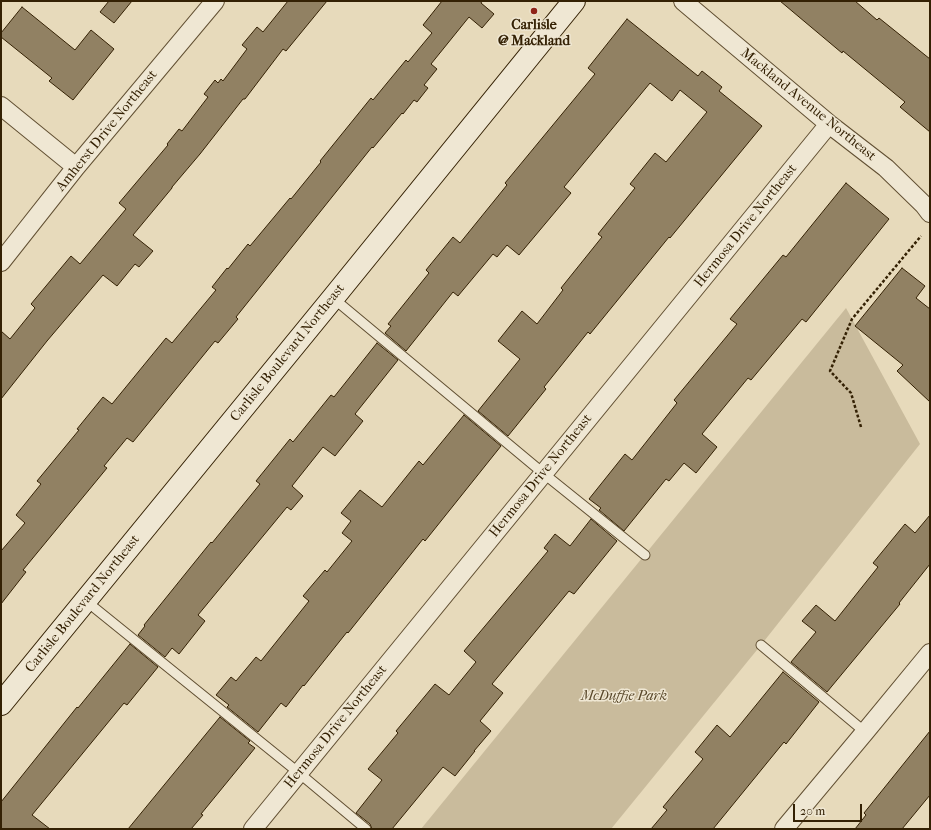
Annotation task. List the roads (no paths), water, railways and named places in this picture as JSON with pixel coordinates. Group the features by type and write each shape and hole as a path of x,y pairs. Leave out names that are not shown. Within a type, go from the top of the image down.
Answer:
{"main road":[{"name":"Carlisle Boulevard Northeast","path":"1,704 574,1"}],"street":[{"name":"Amherst Drive Northeast","path":"1,262 76,167 215,1"},
{"name":"Mackland Avenue Northeast","path":"683,1 829,124 886,168 924,205 930,213"},
{"path":"1,106 76,167"},
{"name":"Hermosa Drive Northeast","path":"252,829 829,124"},
{"path":"784,829 930,653"}],"lane":[{"path":"333,298 644,555"},
{"path":"86,601 366,829"},
{"path":"761,645 865,732"}],"place":[{"name":"Carlisle @ Mackland","path":"534,11"}],"park label":[{"name":"McDuffie Park","path":"624,697"}]}
